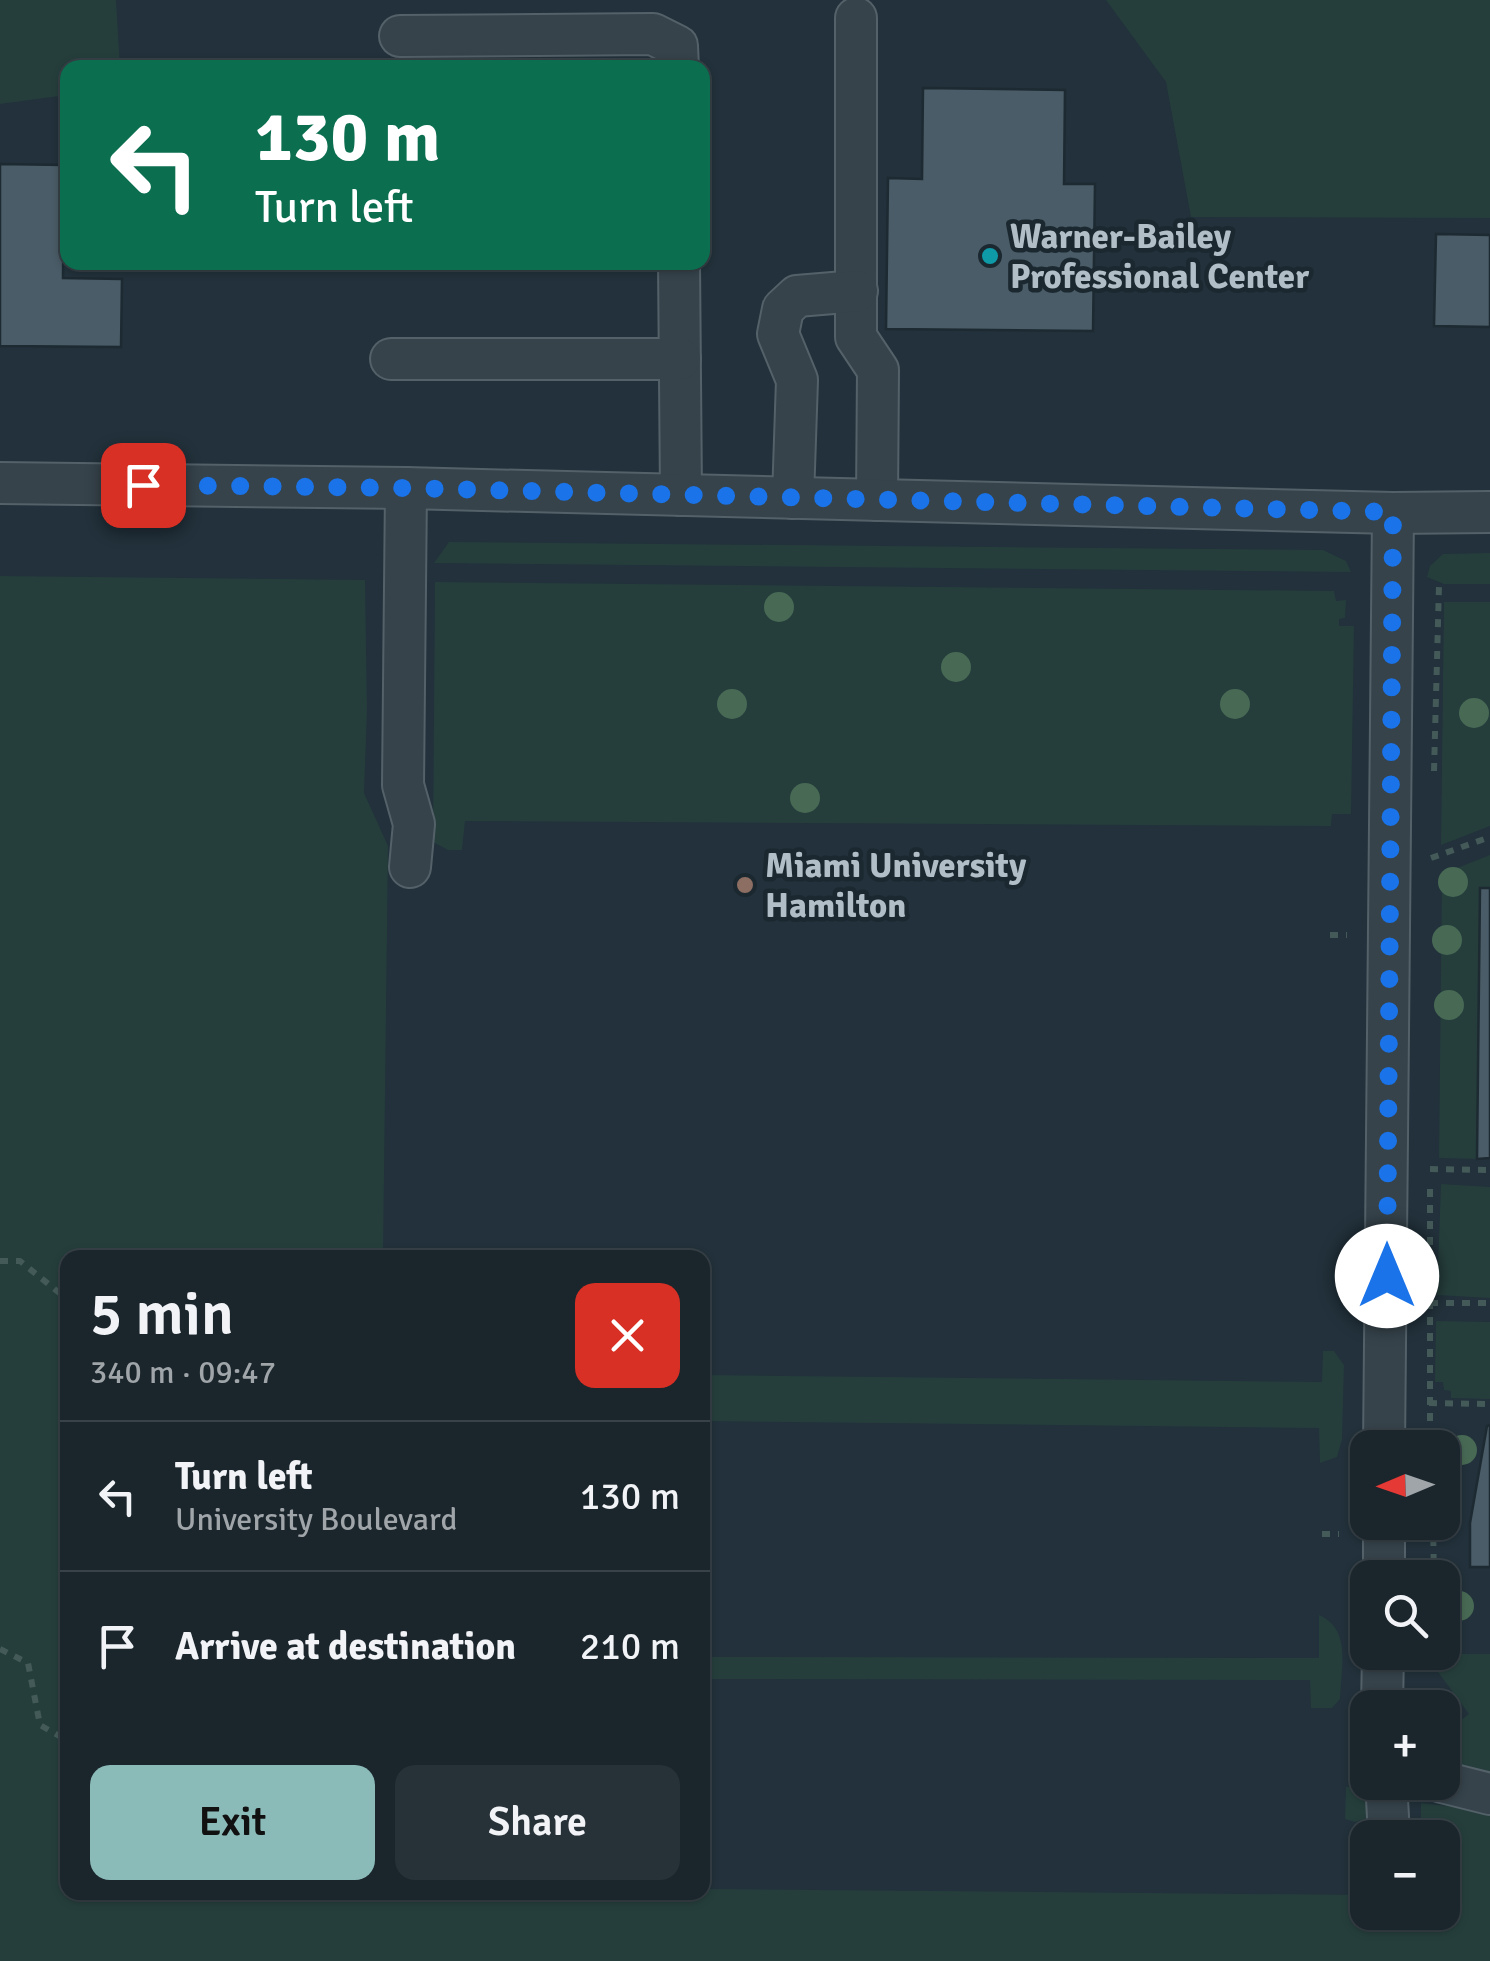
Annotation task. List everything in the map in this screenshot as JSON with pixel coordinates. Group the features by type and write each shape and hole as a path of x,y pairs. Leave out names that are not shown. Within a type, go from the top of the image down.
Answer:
{"street":[{"path":"856,18 856,337 878,370 877,500"},
{"path":"400,36 653,34 677,46 678,60"},
{"path":"679,270 681,495"},
{"path":"793,498 798,380 778,334 783,308 797,296 857,291"},
{"path":"392,359 680,359"},
{"path":"0,483 1490,512"},
{"path":"406,488 403,785 414,824 410,867"},
{"path":"1384,1430 1393,512"},
{"path":"1460,1786 1490,1794"}],"path":[{"path":"1434,780 1439,584"},
{"path":"1431,876 1432,838"},
{"path":"1431,858 1490,838"},
{"path":"1330,935 1347,935"},
{"path":"1430,1430 1430,1169 1490,1170"},
{"path":"0,1261 20,1261 60,1294"},
{"path":"1430,1303 1490,1303"},
{"path":"1429,1402 1490,1404"},
{"path":"1322,1534 1339,1534"},
{"path":"0,1649 28,1663 40,1725 60,1736"}],"green space":[{"path":"0,0 116,0 120,60 60,60 60,96 0,104"},
{"path":"1106,0 1490,0 1490,218 1191,217 1166,82"},
{"path":"449,542 1323,550 1346,561 1351,572 434,563"},
{"path":"1490,553 1490,584 1444,584 1427,577 1430,566 1443,554"},
{"path":"0,576 365,580 364,793 388,846 383,1250 60,1250 60,1900 710,1900 710,1889 1350,1895 1350,1930 1460,1930 1460,1820 1421,1820 1421,1803 1490,1811 1490,1961 0,1961"},
{"path":"435,582 1334,591 1336,601 1346,600 1345,618 1339,619 1339,626 1354,626 1351,814 1332,814 1331,826 465,821 462,850 448,850 433,842"},
{"path":"1444,602 1490,602 1490,826 1441,845"},
{"path":"1490,855 1490,888 1480,889 1477,1159 1439,1158 1442,874"},
{"path":"1441,1184 1490,1187 1490,1298 1437,1295"},
{"path":"1436,1321 1490,1322 1490,1399 1451,1398 1451,1391 1444,1390 1443,1382 1435,1382"},
{"path":"1323,1351 1334,1351 1344,1365 1342,1439 1337,1457 1320,1463 1319,1428 710,1421 710,1375 1322,1382"},
{"path":"1319,1615 1336,1630 1342,1651 1340,1699 1332,1708 1311,1708 1310,1680 710,1679 710,1657 1319,1658"},
{"path":"1460,1654 1490,1654 1490,1777 1460,1769 1460,1721 1469,1714 1460,1702 1460,1690 1451,1690 1437,1670 1460,1670"},
{"path":"1346,1787 1350,1787 1350,1800 1371,1800 1373,1816 1345,1819"}],"building":[{"name":"Warner-Bailey Professional Center","path":"923,88 1065,90 1064,184 1095,184 1093,331 886,329 888,178 922,179"},
{"path":"0,164 60,165 60,270 63,278 122,279 121,347 0,346"},
{"path":"1436,234 1490,235 1490,327 1434,326"},
{"path":"1480,888 1490,888 1490,1158 1477,1159"},
{"path":"1490,1425 1490,1567 1470,1567 1470,1523"}],"place":[{"name":"Warner-Bailey Professional Center","path":"990,256"},
{"name":"Miami University Hamilton","path":"745,885"}],"route":[{"path":"143,485 1393,512 1387,1276"}]}
